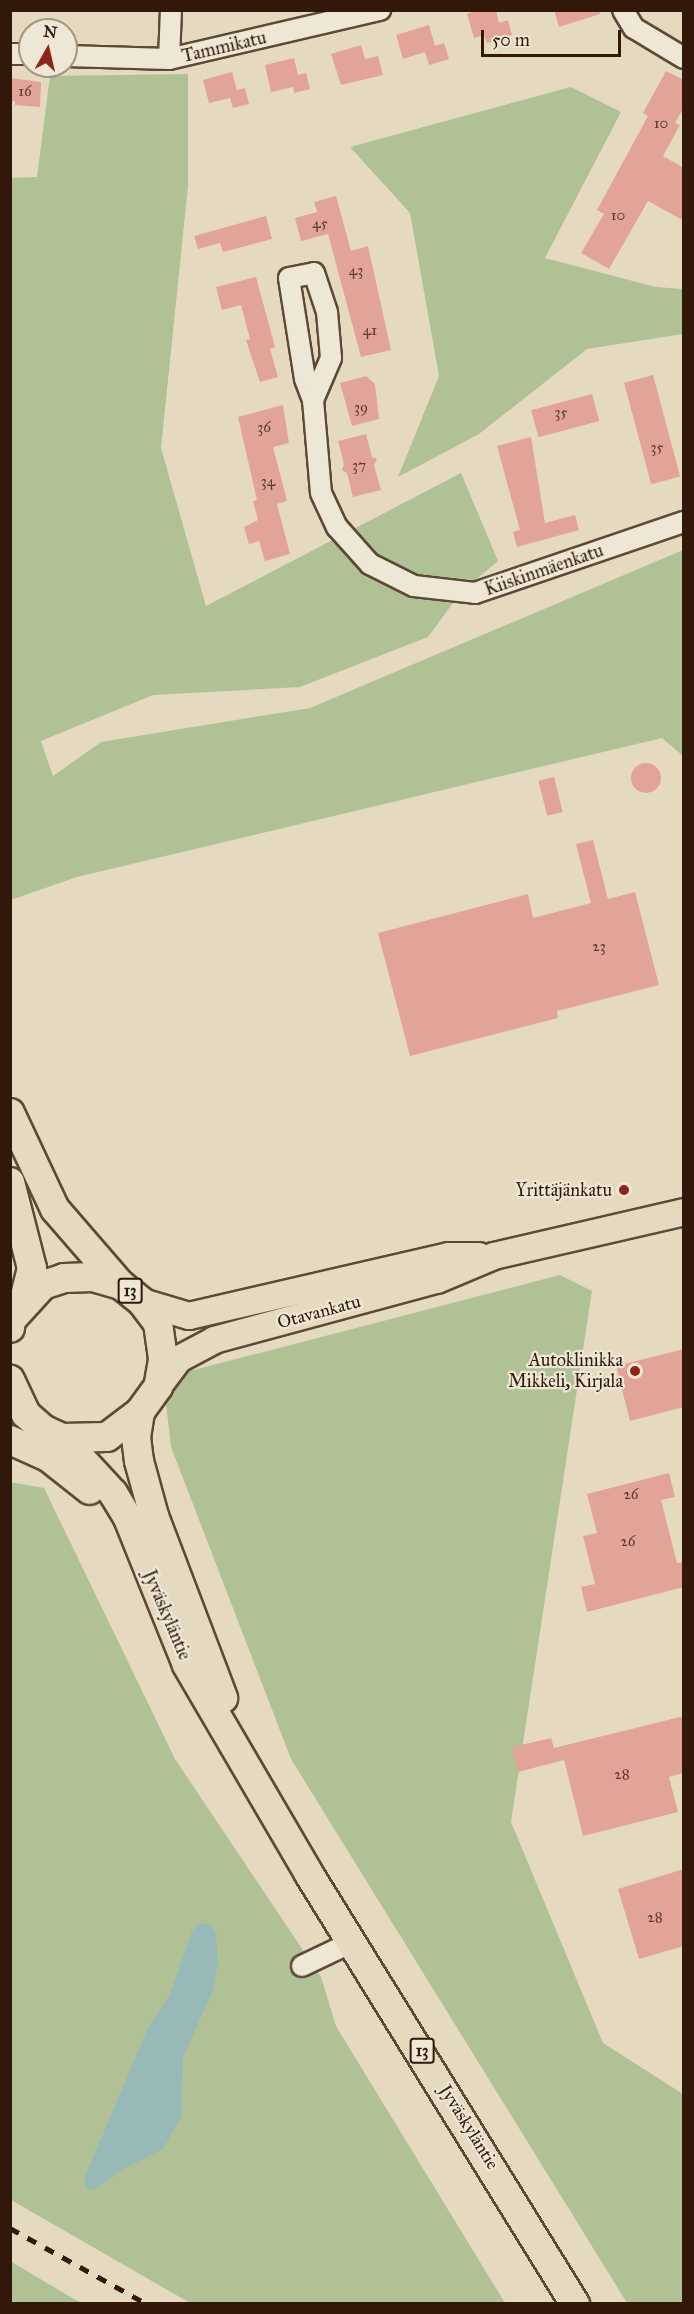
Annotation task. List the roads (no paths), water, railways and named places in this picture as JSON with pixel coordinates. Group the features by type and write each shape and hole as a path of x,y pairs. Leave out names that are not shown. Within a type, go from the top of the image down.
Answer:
{"highway":[{"name":"13","path":"10,1113 55,1209 158,1323 162,1341 158,1387 140,1412 107,1437 62,1438 18,1413 10,1379"},
{"name":"13","path":"10,1182 32,1268 14,1319"},
{"name":"13","path":"14,1319 43,1285 64,1278 93,1277 131,1294"},
{"name":"Jyväskyläntie","path":"140,1412 136,1437 139,1461 154,1516 264,1800"},
{"name":"Jyväskyläntie","path":"62,1438 113,1493 138,1546 187,1665 264,1800 575,2304"},
{"path":"10,1440 48,1456 75,1475 138,1546"}],"main road":[{"name":"Otavankatu","path":"158,1387 178,1359 214,1340 437,1280 494,1256 684,1212"},
{"name":"Otavankatu","path":"131,1294 189,1316 449,1256 494,1256"}],"street":[{"path":"169,59 171,10"},
{"name":"Tammikatu","path":"78,56 169,59 380,10"},
{"path":"623,10 634,28 684,58"},
{"name":"Kiiskinmäenkatu","path":"314,400 331,358 327,312 314,273 289,278 305,379 314,400 321,493 336,526 370,564 414,586 475,593 684,522"},
{"path":"302,1966 352,1942"}],"water":[{"path":"200,1923 212,1925 216,1935 218,1963 212,1992 183,2058 181,2117 163,2149 119,2171 94,2190 86,2187 84,2179 147,2030 170,1994 192,1931"}],"railway":[{"path":"10,2228 147,2304"}],"place":[{"name":"Yrittäjänkatu","path":"624,1190"},
{"name":"Autoklinikka Mikkeli, Kirjala","path":"635,1371"}]}
